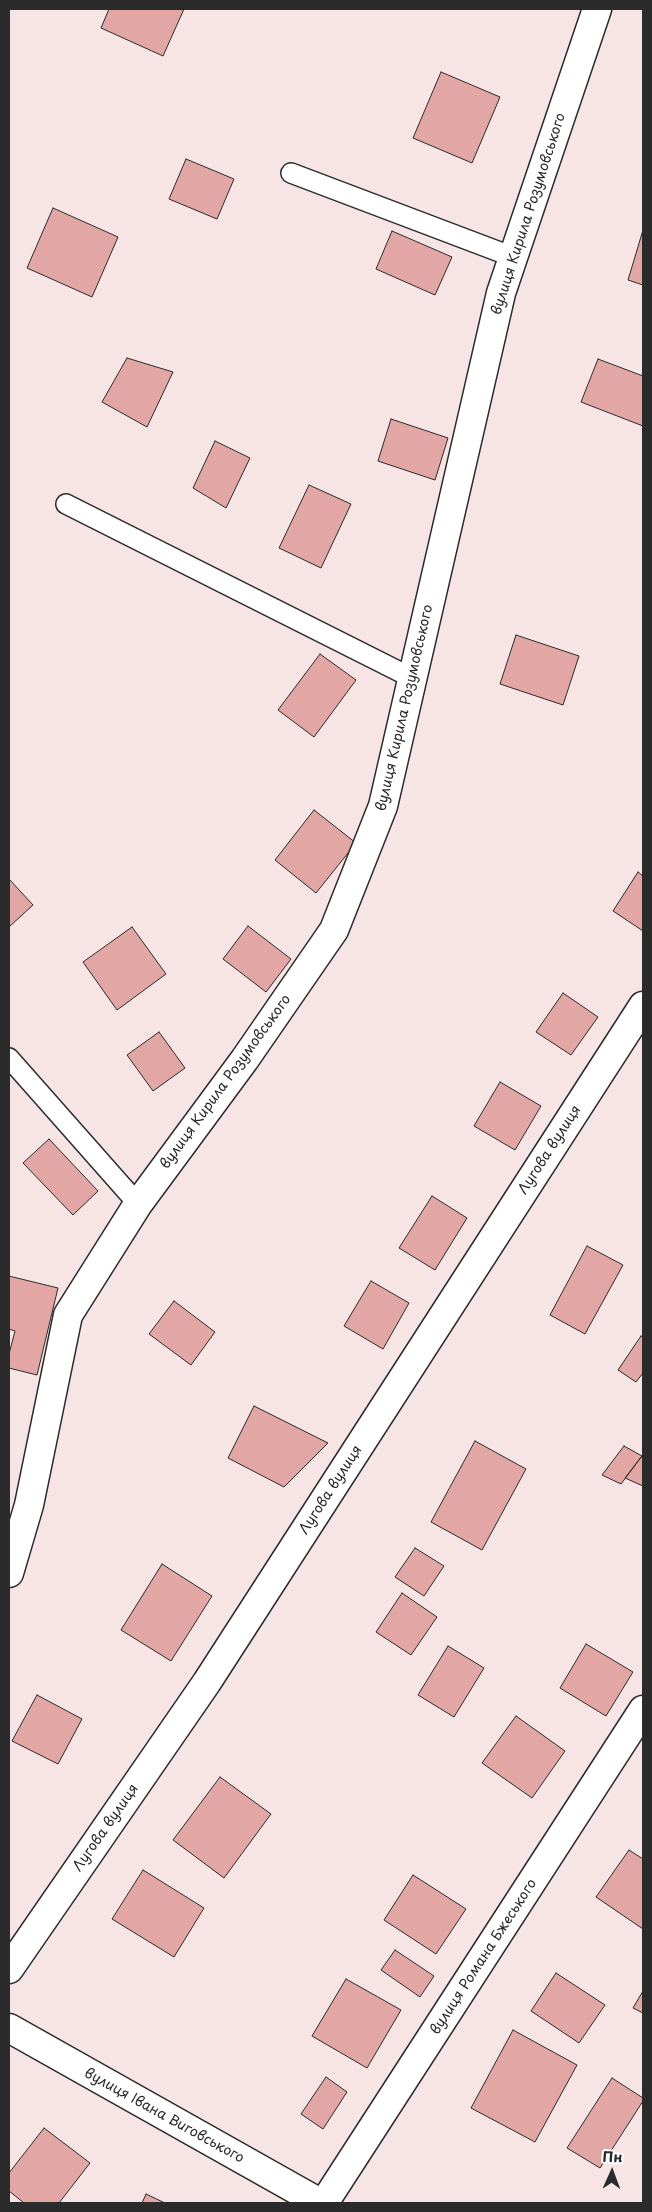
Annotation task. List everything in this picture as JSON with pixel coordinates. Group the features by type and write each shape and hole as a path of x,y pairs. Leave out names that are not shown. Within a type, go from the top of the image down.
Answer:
{"street":[{"name":"вулиця Кирила Розумовського","path":"9,1573 29,1505 68,1315 138,1204 245,1059 334,930 383,806 501,293 597,9"},
{"name":"Лугова вулиця","path":"9,1969 207,1682 643,1006"},
{"name":"вулиця Романа Бжеського","path":"324,2203 643,1710"},
{"name":"вулиця Івана Виговського","path":"9,2028 320,2203"}],"lane":[{"path":"291,173 513,257"},
{"path":"66,504 412,678"},
{"path":"9,1058 138,1204"}],"building":[{"path":"109,9 184,9 163,56 101,28"},
{"path":"441,72 500,97 472,163 413,138"},
{"path":"186,159 234,179 217,219 169,199"},
{"path":"53,208 118,237 92,297 27,268"},
{"path":"643,230 643,285 628,280"},
{"path":"392,231 452,257 435,295 376,269"},
{"path":"127,358 173,372 147,427 102,402"},
{"path":"598,359 643,376 643,426 581,402"},
{"path":"391,419 448,438 435,480 378,461"},
{"path":"215,441 250,458 226,508 193,488"},
{"path":"309,485 351,504 321,568 279,548"},
{"path":"516,635 579,656 563,705 500,684"},
{"path":"320,654 356,680 314,737 278,710"},
{"path":"314,810 356,843 316,893 275,860"},
{"path":"638,872 643,876 643,931 613,911"},
{"path":"9,879 33,905 9,927"},
{"path":"248,926 291,959 266,992 223,959"},
{"path":"132,927 166,974 117,1010 83,962"},
{"path":"563,993 598,1017 571,1055 536,1032"},
{"path":"159,1032 185,1068 153,1091 127,1055"},
{"path":"500,1082 541,1106 515,1150 474,1126"},
{"path":"49,1139 98,1191 73,1215 23,1163"},
{"path":"432,1196 467,1218 435,1270 399,1248"},
{"path":"587,1246 623,1265 585,1334 550,1315"},
{"path":"9,1276 58,1288 37,1375 9,1368 9,1354 15,1331 9,1329"},
{"path":"371,1281 409,1303 383,1349 344,1326"},
{"path":"174,1301 215,1332 191,1365 149,1334"},
{"path":"641,1336 643,1337 643,1373 636,1382 618,1370"},
{"path":"254,1406 328,1443 284,1487 228,1458"},
{"path":"475,1441 526,1469 482,1550 431,1522"},
{"path":"624,1446 642,1456 621,1484 602,1475"},
{"path":"643,1456 643,1486 625,1478"},
{"path":"415,1548 444,1566 424,1596 395,1577"},
{"path":"162,1564 212,1596 171,1661 121,1630"},
{"path":"402,1593 437,1617 411,1655 376,1632"},
{"path":"586,1644 633,1672 606,1716 560,1688"},
{"path":"448,1646 484,1668 454,1717 418,1695"},
{"path":"37,1695 82,1719 58,1764 12,1741"},
{"path":"516,1716 565,1751 532,1798 482,1763"},
{"path":"220,1777 271,1814 224,1878 173,1840"},
{"path":"629,1850 643,1859 643,1929 596,1897"},
{"path":"143,1870 204,1908 174,1957 112,1919"},
{"path":"413,1875 466,1909 436,1954 384,1920"},
{"path":"395,1950 434,1976 420,1997 381,1970"},
{"path":"556,1973 605,2005 579,2043 531,2011"},
{"path":"346,1979 401,2010 367,2068 312,2036"},
{"path":"643,1991 643,2013 633,2008"},
{"path":"513,2030 577,2065 535,2142 471,2108"},
{"path":"326,2077 347,2092 323,2129 301,2114"},
{"path":"612,2078 643,2098 643,2101 600,2168 567,2148"},
{"path":"44,2128 90,2163 59,2203 24,2203 9,2191 9,2173"},
{"path":"146,2194 165,2203 142,2203"}]}
